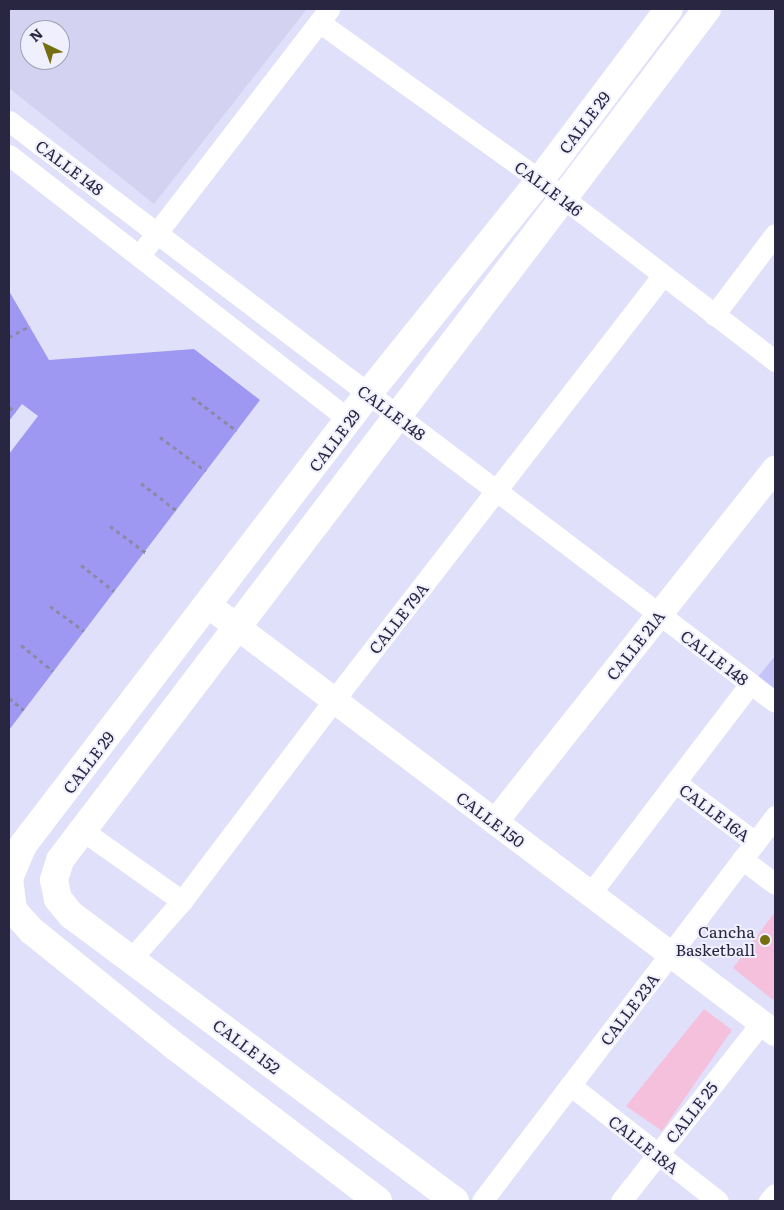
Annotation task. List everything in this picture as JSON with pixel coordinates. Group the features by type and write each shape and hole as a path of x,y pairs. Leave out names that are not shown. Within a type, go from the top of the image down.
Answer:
{"main road":[{"name":"CALLE 29","path":"9,878 22,845 70,786 368,394 540,180 669,9"},
{"name":"CALLE 29","path":"54,880 60,860 82,830 707,9"},
{"path":"70,786 99,808"},
{"path":"9,878 13,910 32,931 176,1047 378,1201"},
{"name":"CALLE 152","path":"54,880 58,899 71,915 455,1201"},
{"path":"176,1047 201,1011"}],"street":[{"name":"CALLE 146","path":"324,15 775,361"},
{"path":"139,256 324,15"},
{"name":"CALLE 148","path":"9,121 775,702"},
{"path":"11,157 29,136"},
{"name":"CALLE 148","path":"11,157 350,420"},
{"path":"714,315 775,234"},
{"name":"CALLE 79A","path":"131,959 182,901 334,700 663,275"},
{"path":"199,303 215,277"},
{"path":"264,353 278,326"},
{"name":"CALLE 21A","path":"495,822 775,469"},
{"name":"CALLE 150","path":"208,605 768,1028"},
{"path":"590,894 750,684"},
{"name":"CALLE 16A","path":"675,782 755,842"},
{"name":"CALLE 23A","path":"482,1201 775,816"},
{"path":"82,830 182,901"},
{"name":"CALLE 16A","path":"742,859 775,884"},
{"name":"CALLE 25","path":"621,1201 657,1155 768,1028"},
{"name":"CALLE 18A","path":"570,1086 718,1201"},
{"path":"770,1201 775,1194"}],"path":[{"path":"9,338 30,326"},
{"path":"192,397 236,431"},
{"path":"9,407 15,412"},
{"path":"160,437 206,471"},
{"path":"141,483 176,510"},
{"path":"110,526 144,552"},
{"path":"80,565 114,591"},
{"path":"50,606 84,631"},
{"path":"21,645 54,671"},
{"path":"9,698 24,710"}],"shaded area":[{"path":"9,9 307,9 154,204 9,88"},
{"path":"9,291 49,360 194,349 260,400 9,730"},
{"name":"Cancha Basketball","path":"775,912 775,997 773,1000 733,968"},
{"path":"704,1009 732,1030 662,1131 626,1106"}],"pier":[{"path":"22,404 38,416 9,454 9,421"}],"building":[{"path":"775,656 775,693 757,678"}],"place":[{"name":"Cancha Basketball","path":"765,940"}]}
